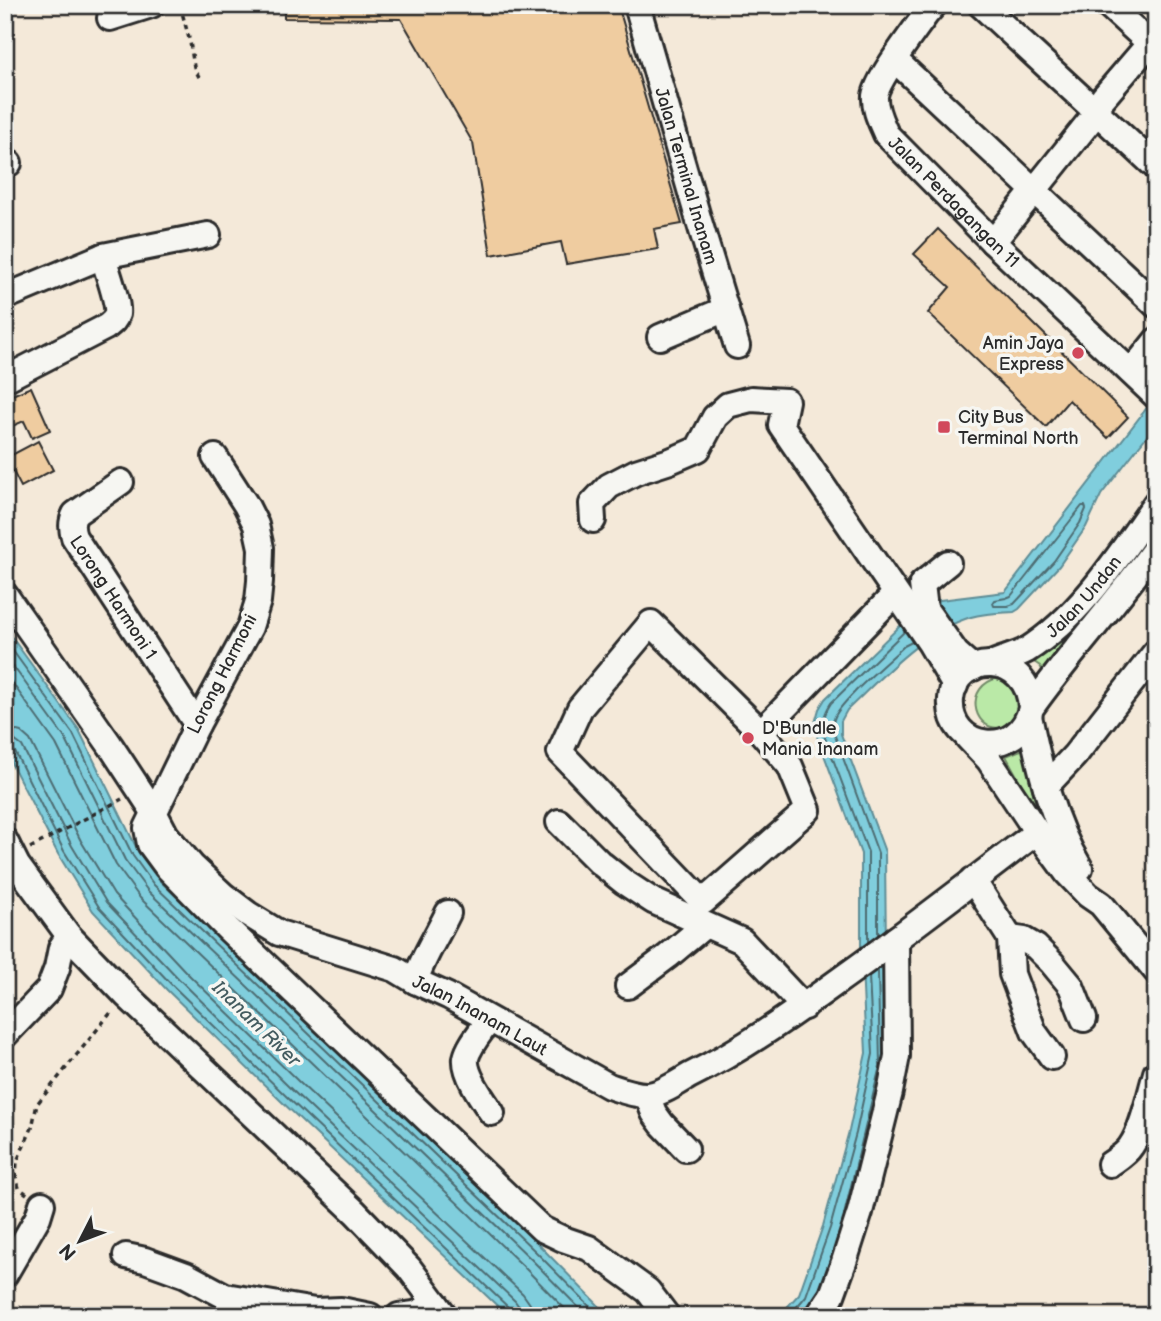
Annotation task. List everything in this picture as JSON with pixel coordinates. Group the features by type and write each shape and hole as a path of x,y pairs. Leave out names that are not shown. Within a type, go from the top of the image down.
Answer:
{"street":[{"path":"110,18 151,5"},
{"name":"Jalan Terminal Inanam","path":"637,5 737,346"},
{"name":"Jalan Perdagangan 11","path":"934,5 885,74 875,95 878,114 886,134 993,242 1131,372 1153,397"},
{"path":"981,5 1156,149"},
{"path":"1005,5 1156,167"},
{"path":"993,242 1100,105 1154,42 1108,5"},
{"path":"895,60 1156,305"},
{"path":"5,297 103,256 208,235"},
{"path":"5,379 114,321 117,305 103,256"},
{"path":"660,337 726,309"},
{"path":"1131,372 1156,341"},
{"path":"593,520 592,504 609,486 636,472 698,449 715,416 728,405 751,399 786,401 781,425 895,594 918,612 937,640 955,686 951,698 955,722 989,760 1068,874 1101,905 1155,969"},
{"name":"Lorong Harmoni","path":"215,457 257,525 261,548 258,601 250,626 197,724 146,828 150,844 167,867 228,929 542,1229 589,1248 648,1291 667,1316"},
{"name":"Lorong Harmoni 1","path":"121,482 75,514 71,521 74,537 197,724"},
{"path":"1117,559 1115,542 1156,486"},
{"name":"Jalan Undan","path":"955,686 962,676 1025,651 1048,634 1091,592 1156,503"},
{"name":"Jalan Undan","path":"963,732 973,740 986,744 1000,743 1023,728 1030,712 1058,669 1104,616 1156,547"},
{"path":"918,612 922,584 948,563"},
{"path":"761,732 895,594"},
{"name":"Jalan Inanam Laut","path":"5,595 80,701 154,812 166,835 192,866 223,895 279,933 395,969 610,1086 647,1095"},
{"path":"651,623 761,732 790,766 808,810 703,902 560,752 580,708 651,623"},
{"path":"937,640 982,666 1003,666 1022,679 1028,689 1039,761 1055,818 1066,845 1095,889 1101,905"},
{"path":"1046,786 1075,755 1155,653"},
{"path":"686,1149 654,1113 647,1095 710,1066 804,1007 1037,832 1041,821 1028,786 1039,761"},
{"path":"559,822 624,883 653,901 742,941 804,1007"},
{"path":"5,841 17,865 69,936 126,995 355,1212 410,1268 440,1310 399,1316"},
{"path":"974,880 1010,938 1012,974 1034,1032 1052,1057"},
{"path":"415,981 448,913"},
{"path":"628,986 705,925"},
{"path":"5,1035 49,989 61,948 69,936"},
{"path":"1010,938 1024,940 1036,947 1052,963 1071,986 1084,1018"},
{"path":"818,1316 832,1295 844,1262 860,1212 890,1092 897,1056 896,939"},
{"path":"489,1020 470,1049 466,1061 474,1086 492,1113"},
{"path":"1110,1164 1131,1146 1144,1117 1156,1073"},
{"path":"8,1270 40,1210"},
{"path":"126,1256 186,1275 225,1296 315,1311 341,1310 370,1316"}],"path":[{"path":"180,5 194,67 201,81"},
{"path":"45,841 128,795"},
{"path":"40,1210 19,1188 16,1177 17,1161 32,1128 37,1104 126,995"}],"green space":[{"path":"1156,522 1156,532 1125,575 1066,640 1044,673 1040,666 1031,660 1073,628 1100,600"},
{"path":"998,678 1006,679 1022,694 1016,722 999,728 983,722 976,706 980,689 987,682"},
{"path":"1026,748 1029,777 1039,816 1006,756"}],"water":[{"path":"1156,396 1156,424 1101,495 1086,527 1059,566 1019,609 1014,612 971,617 936,633 904,656 847,710 841,721 841,734 885,852 887,1058 846,1234 809,1316 779,1316 799,1294 823,1226 849,1131 866,1053 861,945 861,854 817,736 815,723 819,709 825,699 903,623 940,600 1005,592"},
{"name":"Inanam River","path":"5,628 79,730 139,853 159,880 542,1248 609,1316 508,1316 167,990 93,911 58,854 5,751"}],"building":[{"path":"284,5 618,5 682,224 654,229 658,249 566,264 561,242 491,255 473,143 401,19 284,18"},
{"path":"938,229 1128,417 1108,438 1069,400 1046,427 928,313 950,287 914,254"},
{"path":"31,387 50,430 32,438 24,421 5,429 5,398"},
{"path":"38,441 53,470 21,487 6,458"}],"place":[{"name":"Amin Jaya Express","path":"1078,353"},
{"name":"City Bus Terminal North","path":"944,427"},
{"name":"D'Bundle Mania Inanam","path":"748,738"}]}
